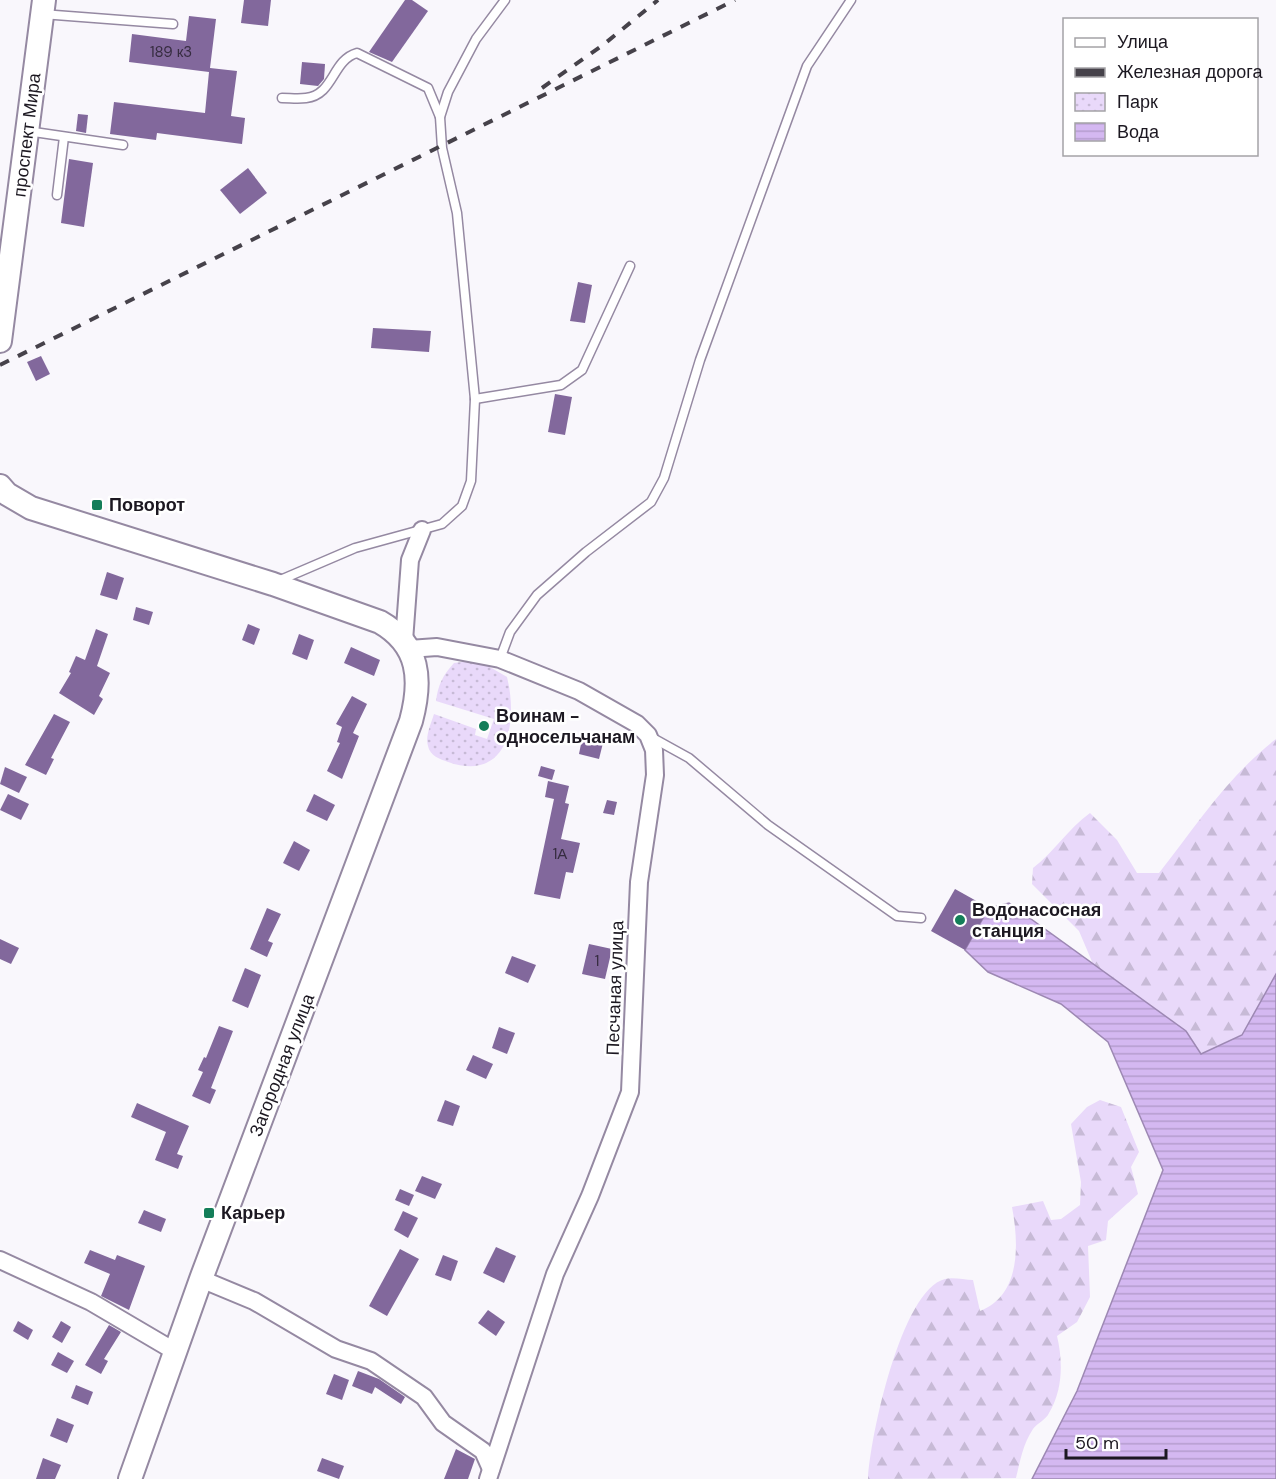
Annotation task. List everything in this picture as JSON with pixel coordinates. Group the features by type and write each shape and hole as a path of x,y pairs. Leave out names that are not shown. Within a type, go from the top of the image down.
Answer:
{"street":[{"name":"проспект Мира","path":"0,341 43,7"},
{"path":"0,486 7,494 31,508 273,584 380,622 393,630 406,645 437,647 500,659 579,691 637,724 648,735"},
{"path":"406,645 410,560 422,530"},
{"name":"Загородная улица","path":"130,1479 201,1279 411,721 418,695 417,670 406,645"},
{"name":"Песчаная улица","path":"489,1474 555,1274 630,1092 639,882 656,775 654,750 648,735"},
{"path":"0,1260 91,1302 176,1352"},
{"path":"201,1279 254,1301 336,1349 371,1361 424,1397 443,1423 483,1451 489,1474"}],"lane":[{"path":"440,117 448,92 476,39 505,0"},
{"path":"500,659 510,632 537,596 586,552 651,502 664,478 700,360 807,66 851,0"},
{"path":"43,7 173,24"},
{"path":"273,584 355,548 442,524 462,506 471,481 475,399 457,213 442,148 440,117 428,88 357,53 347,55 338,65 333,78 324,90 308,99 282,98"},
{"path":"27,131 123,145"},
{"path":"57,195 64,136"},
{"path":"475,399 561,385 582,370 630,266"},
{"path":"648,735 689,758 768,825 897,916 921,918"}],"green space":[{"path":"469,661 483,663 507,677 511,712 504,744 496,756 484,764 469,766 436,757 429,749 427,738 434,714 476,729 475,735 487,739 494,719 436,701 440,685 450,667 454,663"},
{"path":"1276,739 1276,974 1242,1035 1201,1054 1186,1031 1093,964 1079,931 1032,884 1033,868 1090,813 1117,840 1137,873 1159,873 1228,785"},
{"path":"1100,1100 1121,1107 1139,1152 1131,1167 1138,1194 1108,1221 1106,1240 1088,1246 1090,1297 1077,1322 1057,1336 1061,1365 1057,1395 1048,1415 1035,1427 1027,1441 1016,1478 868,1479 875,1432 891,1368 902,1336 915,1309 929,1289 945,1279 973,1280 980,1311 1003,1293 1010,1281 1016,1252 1012,1207 1043,1201 1051,1220 1061,1219 1080,1205 1081,1182 1071,1124 1087,1107"}],"water":[{"path":"1009,903 1186,1031 1201,1054 1242,1035 1276,974 1276,1479 1032,1479 1077,1391 1163,1170 1108,1042 1061,1004 988,972 965,950 989,908"}],"building":[{"path":"244,0 271,0 268,26 241,23"},
{"path":"405,0 412,0 428,11 392,62 369,52"},
{"path":"189,16 216,19 210,68 237,71 231,116 245,118 242,144 157,133 156,140 110,134 114,102 205,113 209,72 129,62 132,34 186,41"},
{"path":"302,62 325,64 324,79 318,86 300,84"},
{"path":"78,114 88,115 86,133 76,131"},
{"path":"69,159 93,163 84,227 61,223"},
{"path":"248,168 267,193 240,214 220,190"},
{"path":"578,282 592,285 585,323 570,321"},
{"path":"373,328 431,331 429,352 371,348"},
{"path":"41,356 50,374 36,381 27,362"},
{"path":"555,394 572,397 565,435 548,432"},
{"path":"107,572 124,578 117,600 100,595"},
{"path":"136,607 153,612 149,625 133,620"},
{"path":"248,624 260,629 254,645 242,640"},
{"path":"96,629 108,634 97,666 110,673 99,696 103,699 94,715 59,693 71,673 69,672 76,656 85,660"},
{"path":"299,634 314,640 307,660 292,654"},
{"path":"351,647 380,660 374,676 344,663"},
{"path":"352,696 367,704 353,733 359,736 342,779 327,771 340,743 337,742 342,727 336,724"},
{"path":"54,714 70,722 51,758 54,759 46,775 25,765"},
{"path":"582,739 603,743 599,759 579,754"},
{"path":"541,766 555,770 552,780 538,776"},
{"path":"5,767 27,777 19,793 0,784"},
{"path":"548,781 569,786 565,803 569,804 561,839 580,843 573,873 566,872 560,899 534,894 554,799 545,797"},
{"path":"8,794 29,804 21,820 0,810"},
{"path":"314,794 335,805 327,821 306,811"},
{"path":"607,800 617,802 614,815 603,813"},
{"path":"294,841 310,850 299,871 283,863"},
{"name":"Водонасосная станция","path":"955,889 989,908 965,950 931,931"},
{"path":"267,908 281,914 268,941 273,943 267,957 250,949"},
{"path":"0,939 19,948 11,964 0,959"},
{"path":"589,944 612,949 605,979 582,974"},
{"path":"512,956 536,965 528,983 505,973"},
{"path":"245,968 261,975 248,1008 232,1001"},
{"path":"219,1026 233,1031 211,1088 216,1090 210,1104 192,1096 203,1072 198,1070 204,1057 206,1058"},
{"path":"499,1027 515,1033 507,1054 492,1048"},
{"path":"473,1055 493,1064 486,1079 466,1070"},
{"path":"445,1100 460,1106 453,1126 437,1121"},
{"path":"137,1103 189,1126 177,1154 183,1156 178,1169 155,1160 166,1132 131,1117"},
{"path":"422,1176 442,1184 435,1199 415,1191"},
{"path":"400,1189 414,1195 409,1206 395,1200"},
{"path":"144,1210 166,1219 161,1232 138,1223"},
{"path":"403,1211 418,1218 408,1238 394,1230"},
{"path":"496,1247 516,1256 504,1283 483,1273"},
{"path":"400,1249 419,1259 387,1316 369,1306"},
{"path":"90,1250 115,1260 117,1255 145,1266 129,1310 101,1296 110,1274 84,1263"},
{"path":"443,1255 458,1261 451,1281 435,1275"},
{"path":"488,1310 505,1322 496,1336 478,1323"},
{"path":"18,1321 33,1330 28,1340 13,1331"},
{"path":"61,1321 71,1327 62,1343 52,1337"},
{"path":"109,1325 121,1332 104,1359 108,1361 101,1374 85,1365"},
{"path":"58,1352 74,1361 67,1373 51,1365"},
{"path":"358,1371 379,1379 405,1397 401,1404 375,1387 372,1394 352,1386"},
{"path":"334,1374 349,1380 342,1400 326,1394"},
{"path":"76,1385 93,1392 88,1405 71,1398"},
{"path":"57,1418 74,1425 67,1443 50,1436"},
{"path":"456,1449 475,1459 468,1479 444,1479"},
{"path":"43,1458 61,1465 55,1479 36,1479"},
{"path":"322,1458 344,1466 339,1479 317,1471"}],"railway":[{"path":"542,88 603,45 658,0"},
{"path":"0,365 735,0"}],"place":[{"name":"Поворот","path":"97,505"},
{"name":"Воинам - односельчанам","path":"484,726"},
{"name":"Водонасосная станция","path":"960,920"},
{"name":"Карьер","path":"209,1213"}]}
